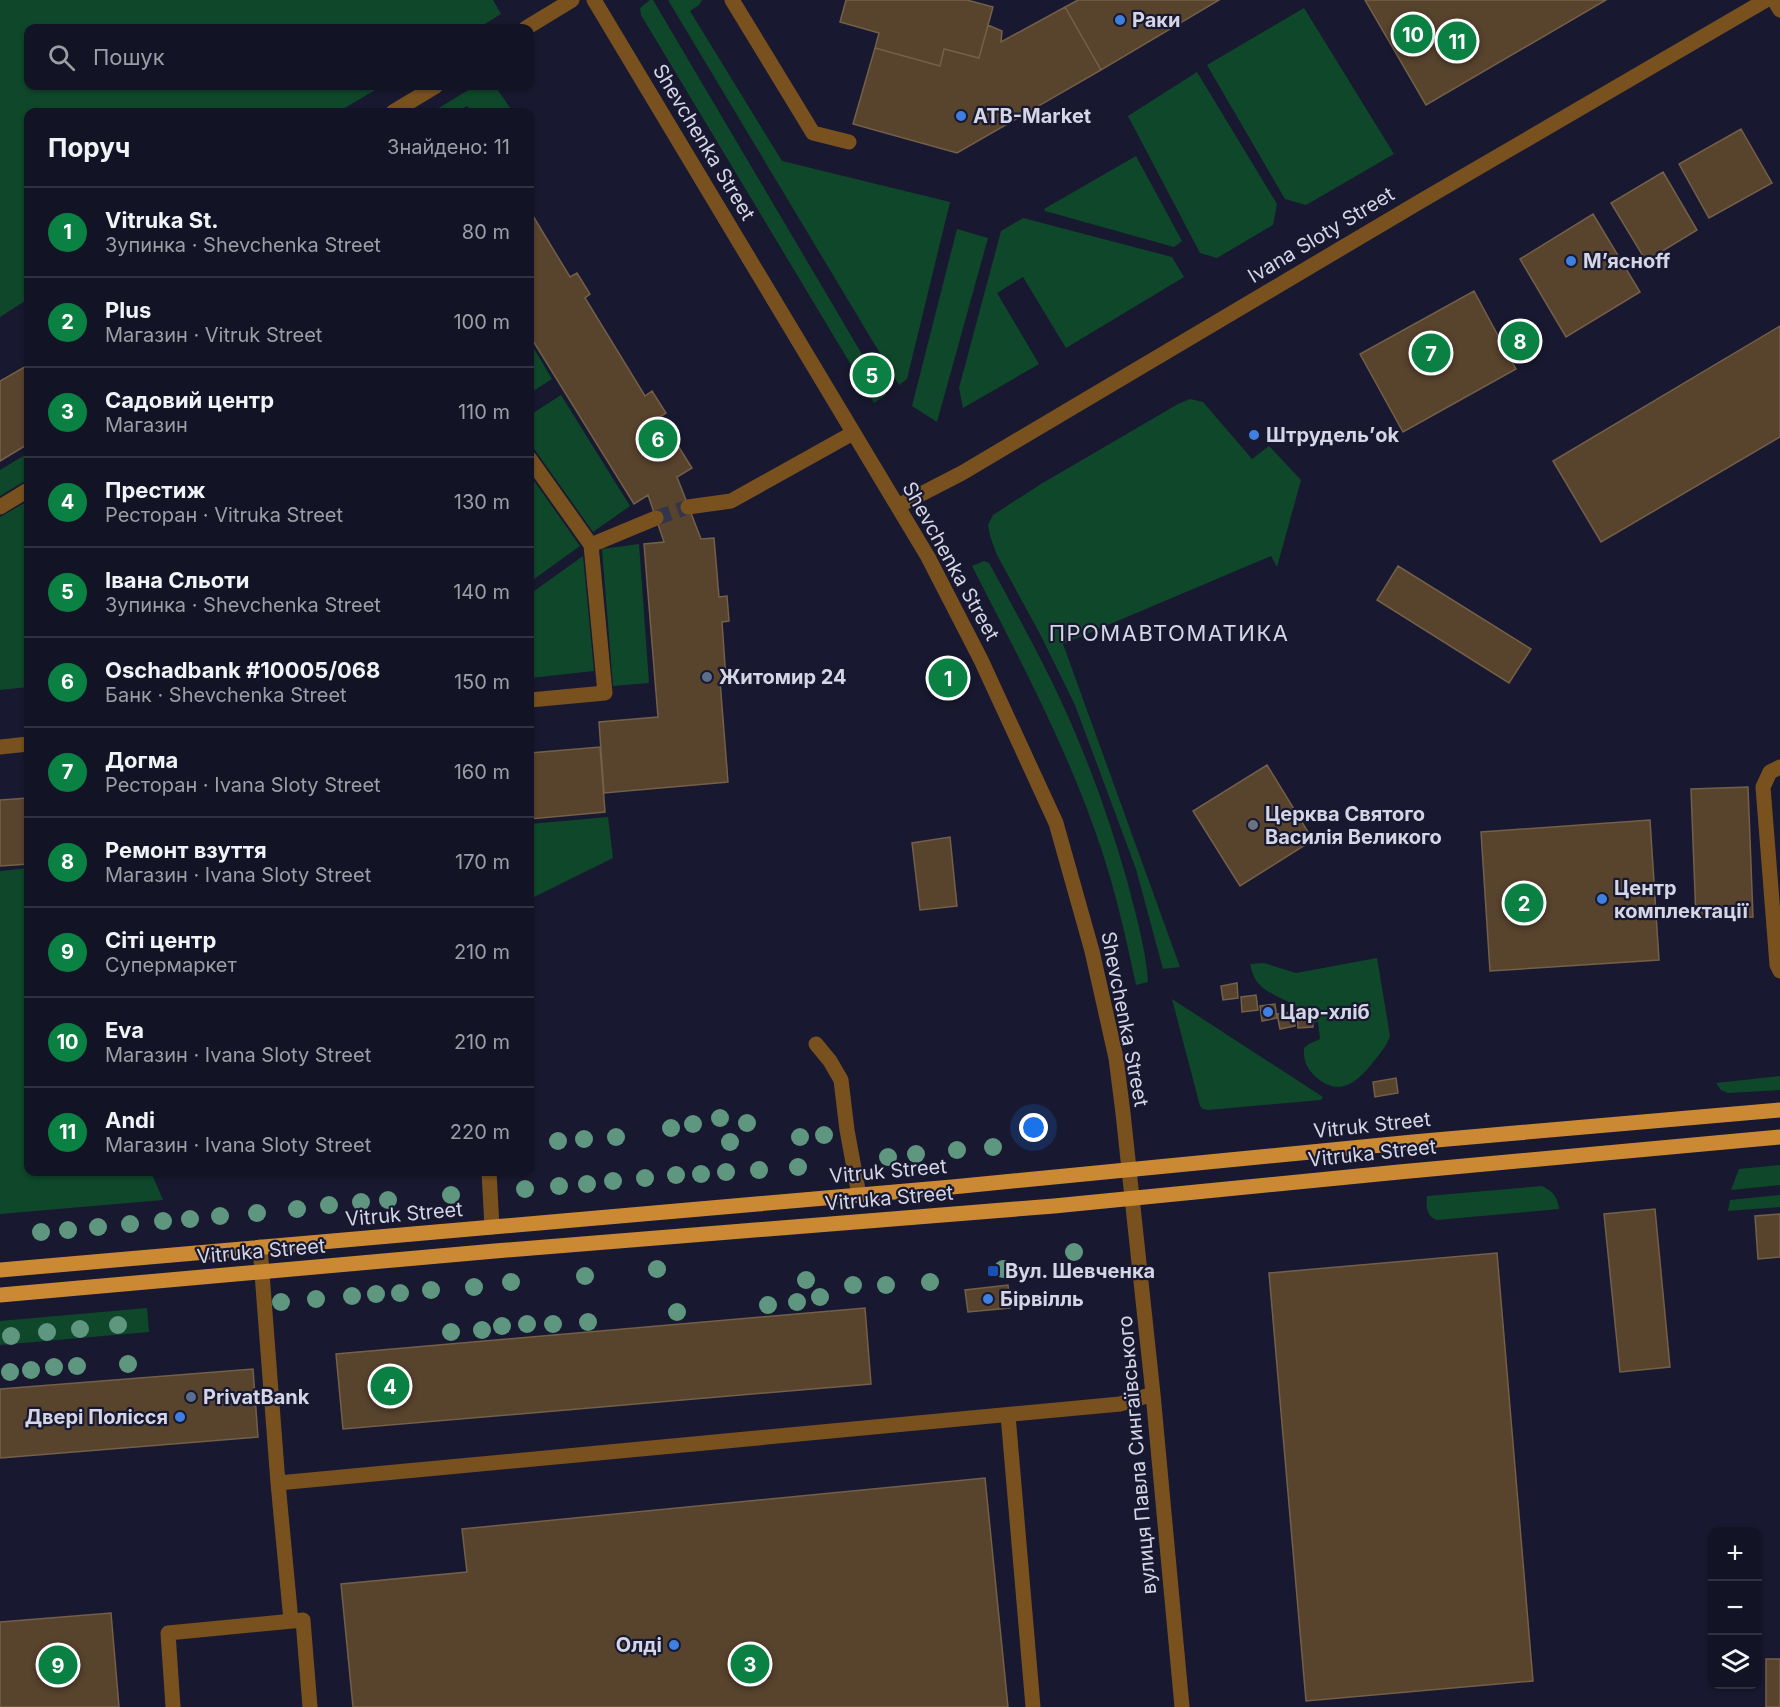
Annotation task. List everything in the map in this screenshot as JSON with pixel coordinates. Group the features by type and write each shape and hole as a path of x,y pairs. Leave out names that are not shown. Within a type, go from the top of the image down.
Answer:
{"main road":[{"name":"Vitruk Street","path":"0,1270 858,1195 1413,1142 1780,1110"},
{"name":"Vitruka Street","path":"0,1295 495,1251 1131,1199 1410,1170 1780,1137"}],"street":[{"path":"533,24 572,0"},
{"name":"Shevchenka Street","path":"594,0 928,558 981,660 1056,823 1092,951 1116,1058 1131,1199"},
{"path":"732,0 813,133 849,142"},
{"name":"Ivana Sloty Street","path":"898,506 962,472 1766,0"},
{"path":"1774,0 1780,10"},
{"path":"400,108 429,90"},
{"path":"688,507 730,501 853,433"},
{"path":"534,465 591,545 605,693 534,700"},
{"path":"0,507 24,492"},
{"path":"591,545 656,518"},
{"path":"0,747 24,744"},
{"path":"1780,767 1770,772 1763,787 1776,965 1780,971"},
{"path":"816,1044 830,1061 841,1080 858,1195"},
{"path":"489,1176 492,1227"},
{"name":"вулиця Павла Сингаївського","path":"1131,1199 1154,1394 1182,1707"},
{"path":"260,1247 291,1621"},
{"path":"278,1483 1120,1404 1154,1394"},
{"path":"1008,1415 1033,1707"},
{"path":"173,1707 168,1633 303,1620 310,1707"}],"green space":[{"path":"0,0 493,0 501,14 485,24 24,24 24,90 375,90 345,108 24,108 24,302 0,317"},
{"path":"653,0 886,395 874,403 641,15 640,8"},
{"path":"668,0 702,0 690,11 782,161 950,202 907,379 899,385"},
{"path":"1304,8 1394,154 1306,205 1285,199 1207,65"},
{"path":"1197,72 1277,204 1273,225 1217,258 1200,253 1128,116"},
{"path":"468,90 498,90 510,108 469,108 467,106 439,108"},
{"path":"1136,156 1182,241 1174,247 1045,211 1044,209"},
{"path":"1023,218 1172,257 1184,277 1066,348 1023,277 997,293 1039,364 963,408 959,388 1001,231"},
{"path":"957,229 988,238 937,422 912,406"},
{"path":"534,349 552,379 534,390"},
{"path":"561,395 630,506 593,532 534,449 534,412"},
{"path":"1190,399 1203,402 1252,459 1269,446 1301,480 1277,567 1271,556 1063,644 1180,967 1163,969 1136,869 1075,705 997,555 988,525 993,515 1041,484"},
{"path":"24,455 24,481 0,496 0,470"},
{"path":"534,481 580,546 534,579"},
{"path":"24,503 24,687 0,690 0,517"},
{"path":"639,544 649,683 613,686 602,549"},
{"path":"583,556 594,671 534,678 534,591"},
{"path":"984,561 989,563 1038,653 1085,757 1113,833 1128,884 1143,945 1148,982 1136,985 1101,848 1074,775 1042,704 972,566"},
{"path":"608,817 613,858 534,897 534,824"},
{"path":"24,868 24,1176 153,1176 163,1200 0,1214 0,871"},
{"path":"1377,958 1389,1039 1375,1060 1356,1080 1341,1087 1325,1083 1310,1071 1304,1056 1304,1048 1320,1039 1318,1022 1304,1023 1299,1010 1258,983 1250,964 1264,963 1296,973"},
{"path":"1172,999 1323,1097 1321,1100 1203,1109 1200,1106"},
{"path":"1780,1076 1780,1090 1728,1093 1721,1090 1716,1083"},
{"path":"1780,1165 1780,1185 1731,1190 1739,1169"},
{"path":"1542,1186 1554,1195 1559,1209 1437,1220 1431,1216 1427,1207 1427,1196"},
{"path":"1780,1195 1780,1207 1728,1211 1730,1200"},
{"path":"147,1308 149,1332 0,1345 0,1321"}],"building":[{"path":"846,0 967,0 993,7 979,58 944,49 940,66 875,48 879,33 840,22"},
{"path":"1078,0 1219,0 1101,70 1065,7"},
{"path":"1365,0 1606,0 1426,105"},
{"path":"1065,7 1101,70 957,153 853,124 875,48 940,66 944,49 979,58 988,25 1002,31 1001,42"},
{"path":"1741,129 1772,183 1709,218 1679,164"},
{"path":"1663,172 1697,230 1646,261 1611,203"},
{"path":"1593,214 1640,292 1566,337 1520,259"},
{"path":"534,218 570,277 577,273 590,294 585,298 645,396 652,391 666,413 660,417 692,468 677,477 701,539 714,538 719,597 727,596 729,621 722,622 726,680 720,681 728,782 604,793 599,722 658,717 644,544 664,542 648,495 634,504 534,342"},
{"path":"1474,291 1516,369 1403,432 1360,354"},
{"path":"1780,326 1780,437 1601,542 1553,461"},
{"path":"24,367 24,446 0,461 0,381"},
{"path":"1398,566 1531,649 1509,683 1377,600"},
{"path":"600,747 605,812 534,819 534,753"},
{"name":"Церква Святого Василія Великого","path":"1267,765 1313,840 1240,886 1193,811"},
{"path":"1748,787 1753,917 1696,919 1691,789"},
{"path":"24,798 24,864 0,866 0,800"},
{"path":"1650,820 1659,960 1490,971 1481,832"},
{"path":"950,837 957,906 920,910 912,843"},
{"path":"1237,983 1238,998 1223,1000 1221,986"},
{"path":"1256,995 1258,1010 1242,1012 1241,997"},
{"name":"Цар-хліб","path":"1275,1004 1277,1018 1262,1021 1260,1006"},
{"path":"1293,1012 1295,1026 1280,1029 1277,1014"},
{"path":"1312,1012 1313,1027 1298,1028 1297,1014"},
{"path":"1396,1078 1398,1093 1375,1097 1373,1082"},
{"path":"1655,1209 1670,1367 1620,1372 1604,1214"},
{"path":"1780,1214 1780,1257 1758,1259 1755,1216"},
{"path":"1497,1253 1533,1681 1306,1701 1269,1273"},
{"name":"Бірвілль","path":"1008,1285 1010,1308 968,1312 965,1290"},
{"path":"865,1308 871,1384 343,1429 336,1354"},
{"path":"253,1369 258,1437 0,1458 0,1389"},
{"name":"Олді","path":"985,1478 1008,1707 353,1707 341,1584 467,1572 462,1529"},
{"path":"111,1613 119,1707 0,1707 0,1622"},
{"path":"1766,1659 1780,1659 1780,1707 1766,1707"}],"tunnel":[{"path":"656,518 688,507"}],"place":[{"name":"Раки","path":"1120,20"},
{"name":"Eva","path":"1413,34"},
{"name":"Andi","path":"1457,41"},
{"name":"ATB-Market","path":"961,116"},
{"name":"М’ясноff","path":"1571,261"},
{"name":"Ремонт взуття","path":"1520,341"},
{"name":"Догма","path":"1431,353"},
{"name":"Івана Сльоти","path":"872,375"},
{"name":"Штрудель’ok","path":"1254,435"},
{"name":"Oschadbank #10005/068","path":"658,439"},
{"name":"Житомир 24","path":"707,677"},
{"name":"Vitruka St.","path":"948,678"},
{"name":"Церква Святого Василія Великого","path":"1253,825"},
{"name":"Центр комплектації","path":"1602,899"},
{"name":"Plus","path":"1524,903"},
{"name":"Цар-хліб","path":"1268,1012"},
{"name":"Вул. Шевченка","path":"993,1271"},
{"name":"Бірвілль","path":"988,1299"},
{"name":"Престиж","path":"390,1386"},
{"name":"PrivatBank","path":"191,1397"},
{"name":"Двері Полісся","path":"180,1417"},
{"name":"Олді","path":"674,1645"},
{"name":"Садовий центр","path":"750,1664"},
{"name":"Сіті центр","path":"58,1665"}],"district":[{"name":"ПРОМАВТОМАТИКА","path":"1169,633"}]}
